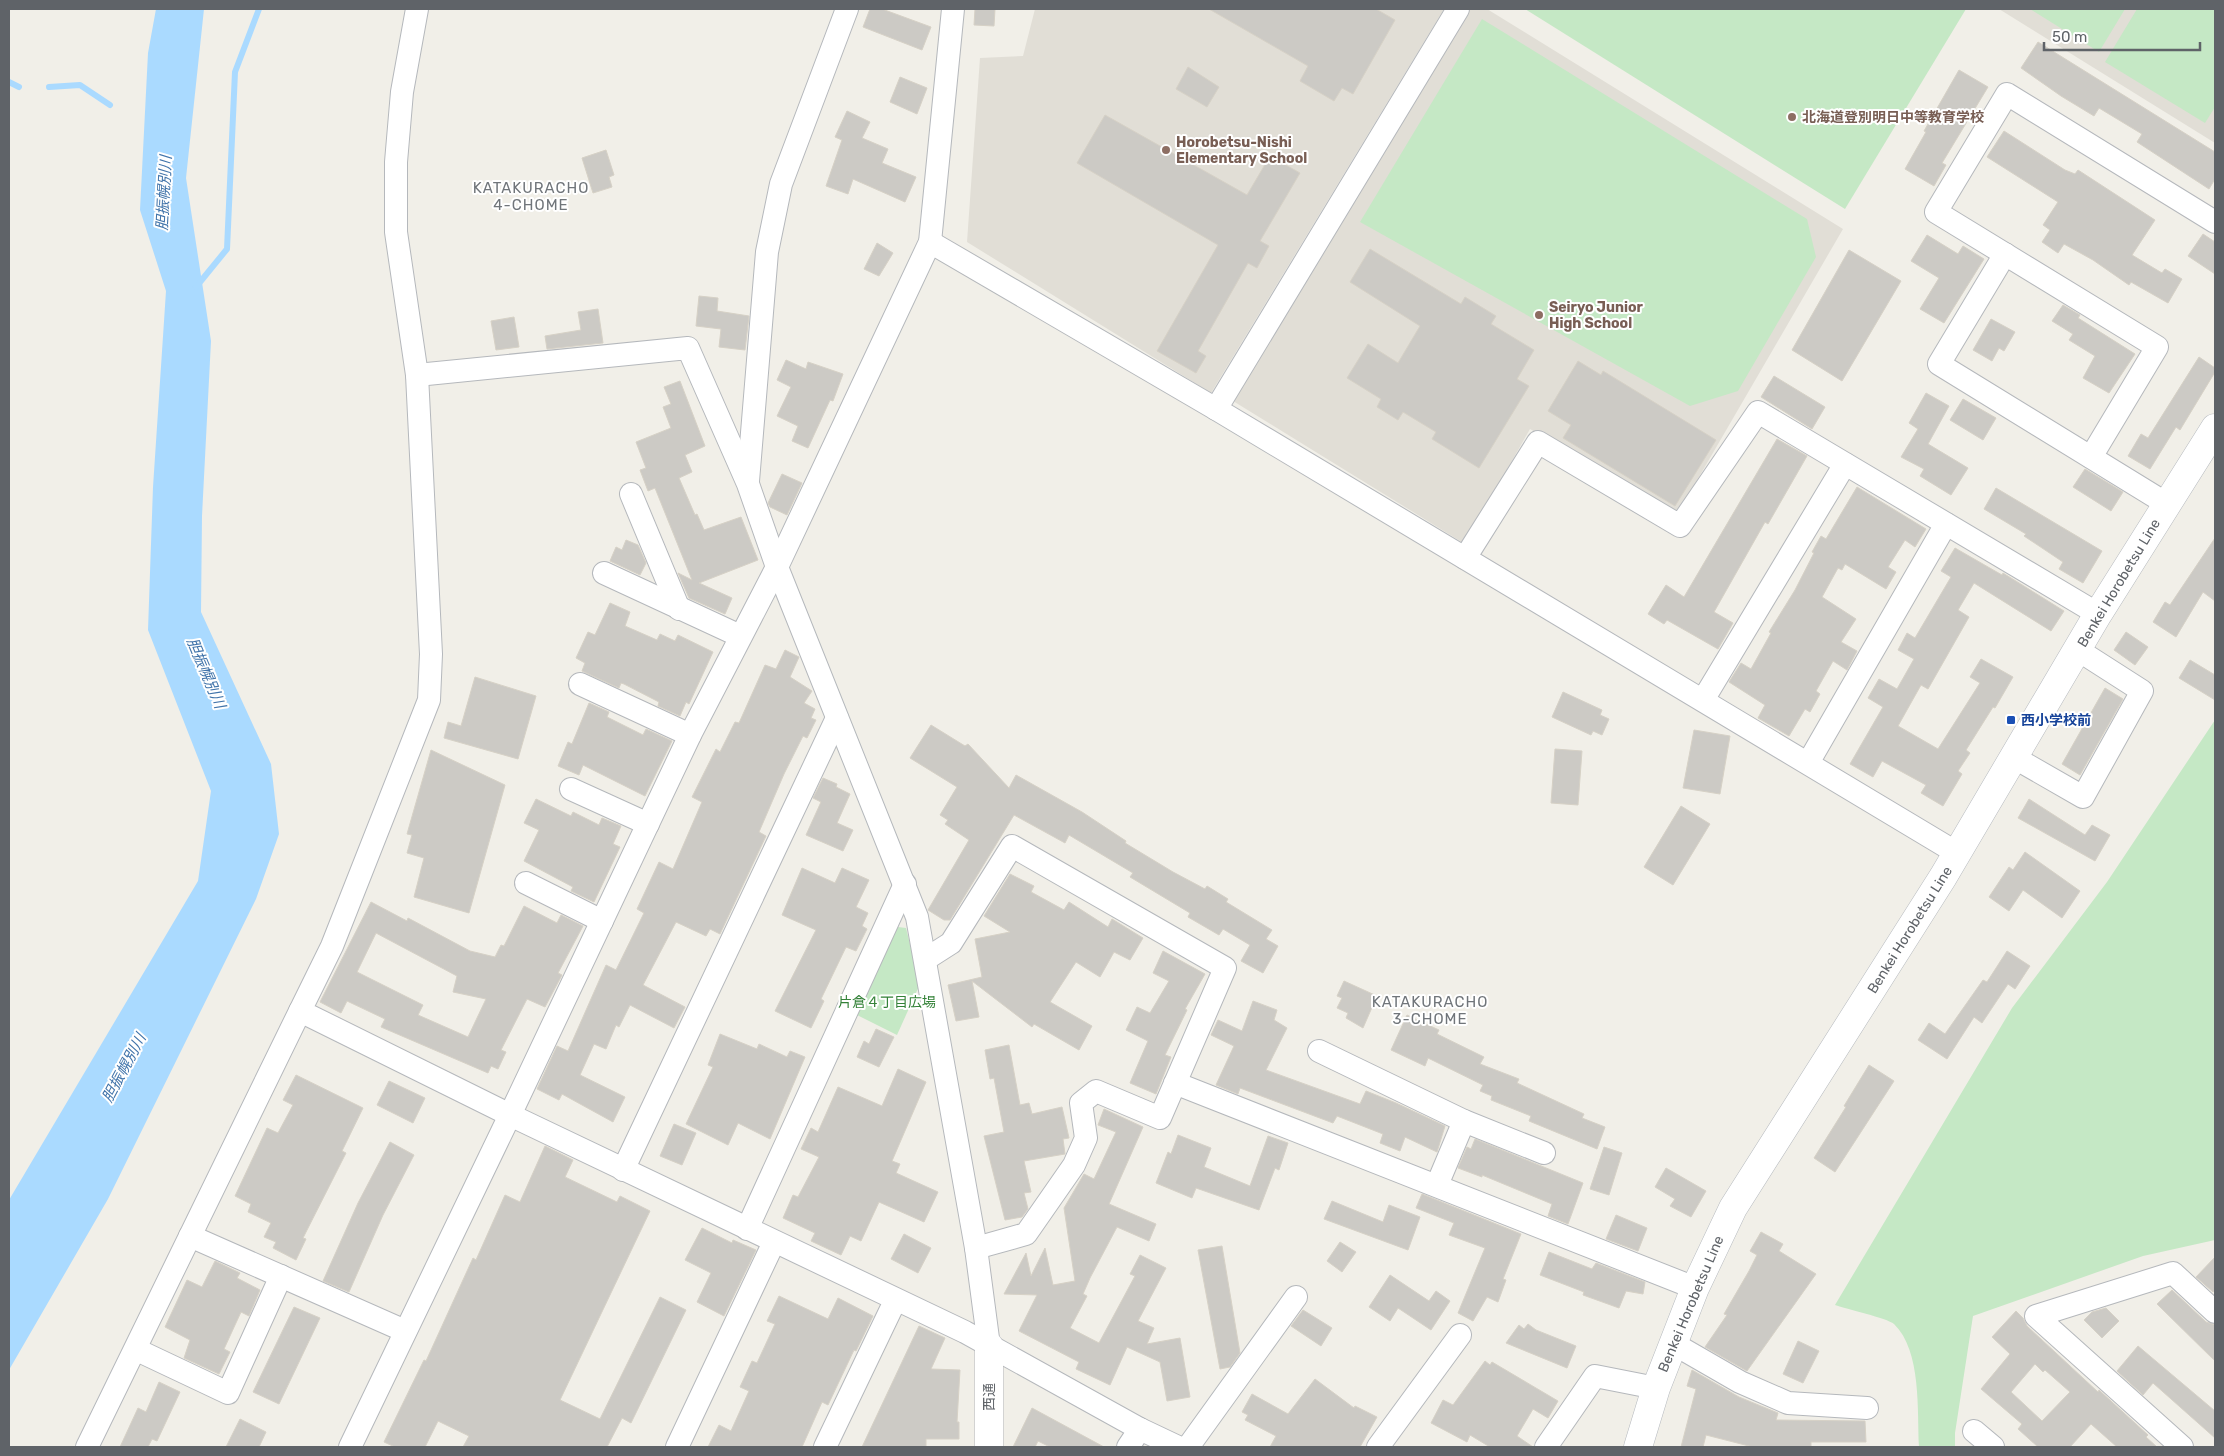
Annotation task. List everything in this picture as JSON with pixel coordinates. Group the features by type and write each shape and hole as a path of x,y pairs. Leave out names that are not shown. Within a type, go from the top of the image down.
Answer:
{"main road":[{"name":"Benkei Horobetsu Line","path":"1638,1447 1656,1388 1695,1288 1733,1208 1879,981 2015,758 2098,614 2215,428"},
{"name":"西通","path":"989,1346 989,1447"}],"street":[{"path":"88,1447 137,1350 190,1236 332,946 430,700 431,654 418,375 396,232 396,162 402,92 417,9"},
{"path":"748,484 767,252 781,184 847,9"},
{"path":"350,1447 690,736 777,567 930,242 954,9"},
{"path":"1216,409 1458,9"},
{"path":"2090,457 2157,347 1936,212 2007,94 2215,222"},
{"path":"930,242 1216,409 1957,853"},
{"path":"2005,254 1939,364 2168,504"},
{"path":"418,375 688,348 748,484 777,567 917,917 976,1248 989,1346"},
{"path":"1465,558 1538,442 1680,526 1758,412 2098,614"},
{"path":"1703,700 1845,464"},
{"path":"630,494 679,608"},
{"path":"1808,763 1946,524"},
{"path":"604,573 740,636"},
{"path":"2015,758 2083,797 2142,691 2078,650"},
{"path":"580,684 690,736"},
{"path":"624,1170 838,718"},
{"path":"571,790 648,824"},
{"path":"926,959 951,943 1012,846 1225,968 1160,1118 1096,1091 1081,1103 1086,1138 1074,1165 1026,1234 976,1248"},
{"path":"526,883 602,921"},
{"path":"747,1229 905,884"},
{"path":"300,1011 510,1115 989,1346 1140,1429 1178,1447"},
{"path":"1319,1051 1464,1121 1544,1153"},
{"path":"1176,1083 1437,1184 1695,1288"},
{"path":"1437,1184 1464,1121"},
{"path":"190,1236 405,1331"},
{"path":"677,1447 774,1242"},
{"path":"2182,1447 2036,1316 2173,1274 2215,1312"},
{"path":"137,1350 228,1393 280,1276"},
{"path":"1188,1447 1296,1297"},
{"path":"825,1447 895,1301"},
{"path":"1378,1447 1460,1335"},
{"path":"1674,1344 1740,1382 1788,1403 1867,1408"},
{"path":"1546,1447 1595,1376 1656,1388"},
{"path":"1128,1447 1140,1429"},
{"path":"1974,1432 1993,1447"}],"shaded area":[{"name":"Horobetsu-Nishi Elementary School","path":"1035,9 1444,9 1211,393 967,242 980,58 1023,56"},
{"name":"Seiryo Junior High School","path":"1470,9 1487,9 1843,229 1678,513 1530,429 1465,544 1233,401"},
{"path":"1999,9 2215,9 2215,143"}],"green space":[{"name":"北海道登別明日中等教育学校","path":"1525,9 1966,9 1845,209"},
{"path":"2030,9 2125,9 2099,52"},
{"path":"2137,9 2215,9 2215,107 2205,123 2105,62"},
{"path":"1482,19 1807,219 1816,257 1738,391 1690,406 1360,222"},
{"path":"2215,720 2215,1240 2143,1256 1973,1316 1955,1433 1955,1447 1919,1447 1918,1400 1914,1366 1903,1336 1894,1324 1890,1322 1835,1305 2012,1008 2107,882"},
{"name":"片倉４丁目広場","path":"898,927 906,928 920,984 897,1035 855,1014"}],"water":[{"name":"胆振幌別川","path":"156,9 204,9 186,178 211,341 202,516 201,612 271,764 279,834 256,899 108,1199 9,1370 9,1200 198,881 211,791 148,630 153,487 166,291 140,210 148,53"}],"building":[{"path":"870,9 882,9 931,27 922,50 863,27"},
{"path":"975,9 995,9 994,26 974,25"},
{"path":"1209,9 1376,9 1395,20 1353,94 1342,88 1334,101 1300,81 1308,66"},
{"path":"2038,42 2215,152 2215,179 2209,189 2137,142 2142,134 2099,108 2094,116 2021,68"},
{"path":"1188,67 1219,87 1207,107 1176,89"},
{"path":"1959,70 1988,87 1942,163 1946,165 1934,186 1905,169 1926,132 1924,131"},
{"path":"900,77 927,88 917,114 890,102"},
{"path":"847,111 870,122 862,138 888,149 882,163 916,177 905,202 853,179 848,194 826,186 842,140 835,137"},
{"path":"1105,115 1247,195 1270,156 1300,173 1260,241 1269,246 1257,268 1248,263 1198,351 1206,356 1196,373 1157,351 1218,245 1077,163"},
{"path":"2004,131 2065,170 2075,174 2078,170 2155,220 2132,255 2162,273 2165,269 2182,279 2168,303 2131,282 2129,285 2093,260 2064,244 2058,253 2042,242 2050,230 2043,225 2058,202 1987,157"},
{"path":"606,150 614,175 609,177 612,187 593,193 582,158"},
{"path":"2203,234 2215,242 2215,274 2188,256"},
{"path":"1927,235 1958,254 1963,246 1984,259 1944,323 1920,309 1939,278 1911,261"},
{"path":"877,243 893,253 879,276 864,269"},
{"path":"1370,249 1461,304 1465,297 1496,316 1491,324 1534,350 1517,379 1529,386 1479,468 1432,439 1436,432 1403,412 1398,420 1377,407 1381,399 1347,378 1368,344 1398,363 1420,326 1350,282"},
{"path":"1849,250 1901,281 1842,381 1792,350"},
{"path":"699,296 718,298 717,311 749,316 745,350 719,347 721,329 696,326"},
{"path":"2063,305 2080,315 2078,318 2135,354 2109,393 2083,378 2095,356 2069,340 2073,334 2052,321"},
{"path":"598,309 603,343 547,349 545,336 581,330 578,312"},
{"path":"514,317 519,347 496,350 491,321"},
{"path":"1991,319 2015,332 2004,351 1999,348 1992,361 1973,350"},
{"path":"2199,357 2215,368 2215,372 2180,430 2176,427 2150,469 2128,456 2141,434 2148,438"},
{"path":"786,360 806,369 808,362 843,374 833,401 830,400 808,448 792,441 798,426 777,416 791,387 777,380"},
{"path":"1578,361 1601,375 1603,371 1716,440 1675,506 1563,438 1571,425 1548,411"},
{"path":"1774,376 1825,407 1812,429 1761,397"},
{"path":"680,381 705,446 685,455 692,472 679,478 695,515 697,514 704,530 741,517 758,560 699,583 732,598 725,614 689,598 678,573 692,580 655,488 648,491 640,470 646,468 636,442 671,428 663,407 671,404 664,387"},
{"path":"1926,393 1949,406 1928,444 1968,468 1951,495 1920,476 1924,469 1901,457 1918,429 1909,423"},
{"path":"1963,399 1996,418 1983,440 1950,420"},
{"path":"1777,439 1807,456 1768,524 1765,522 1714,612 1733,623 1718,649 1667,620 1664,624 1648,614 1666,585 1684,597"},
{"path":"2085,469 2123,492 2111,511 2073,487"},
{"path":"782,474 802,483 787,515 770,507 768,503"},
{"path":"1857,487 1926,529 1915,547 1905,540 1888,567 1896,572 1886,589 1845,564 1842,570 1838,568 1822,597 1856,619 1841,642 1857,651 1847,670 1833,661 1816,691 1820,694 1810,712 1805,709 1789,736 1758,718 1765,705 1729,682 1741,663 1751,669 1771,633 1769,632 1795,590 1821,536 1826,539"},
{"path":"1996,488 2102,551 2083,583 2059,569 2063,562 2024,536 2026,534 1984,509"},
{"path":"2215,538 2215,601 2203,592 2176,637 2153,622 2165,602 2170,605"},
{"path":"626,540 638,545 646,563 640,575 610,561 616,547 622,550"},
{"path":"1955,548 2002,575 2003,573 2064,611 2051,631 1974,583 1958,610 1969,617 1928,689 1921,685 1898,726 1938,749 1980,683 1970,677 1981,659 2013,677 1995,708 1993,707 1966,750 1970,753 1958,771 1962,774 1943,806 1921,793 1926,785 1882,761 1873,777 1850,764 1883,707 1868,698 1879,679 1897,689 1914,659 1898,650 1907,633 1915,638 1951,577 1941,571"},
{"path":"610,603 630,612 625,626 657,640 660,634 675,641 678,635 713,652 689,704 686,702 680,716 658,706 659,702 624,684 621,683 619,688 582,671 585,663 576,658 588,632 595,635"},
{"path":"2126,632 2148,647 2135,665 2114,650"},
{"path":"785,650 799,657 790,677 812,691 804,703 815,709 811,718 816,720 807,738 803,736 784,774 759,832 766,836 720,934 710,929 706,936 676,922 643,985 685,1007 674,1028 630,1005 619,1027 616,1025 606,1049 594,1044 580,1075 625,1097 613,1122 562,1094 559,1100 537,1089 557,1046 568,1051 606,965 616,970 644,913 637,909 659,862 673,869 702,802 692,797 716,749 720,752 735,722 739,723 765,665 776,669"},
{"path":"2190,660 2215,675 2215,700 2179,678"},
{"path":"475,677 536,696 518,759 444,738 448,722 461,726"},
{"path":"2105,688 2123,699 2080,775 2062,764"},
{"path":"1563,692 1602,710 1600,715 1609,719 1602,735 1593,731 1591,735 1552,717"},
{"path":"589,703 609,712 607,717 643,735 646,729 672,741 645,796 583,765 579,775 558,766 568,742 572,744"},
{"path":"931,725 965,746 968,744 1009,788 1016,775 1082,812 1126,841 1125,843 1173,872 1205,889 1207,886 1228,899 1226,902 1272,930 1266,939 1278,946 1263,973 1241,961 1250,945 1223,929 1219,935 1188,917 1190,913 1130,877 1133,873 1069,835 1065,843 1014,815 950,920 944,920 928,910 969,840 945,824 948,820 940,815 957,787 910,758"},
{"path":"1694,730 1730,736 1720,794 1683,788"},
{"path":"1555,749 1582,751 1578,805 1551,803"},
{"path":"431,750 505,785 469,913 414,897 424,858 407,853 412,835 407,834"},
{"path":"823,778 837,784 836,787 850,794 837,823 853,830 843,851 806,835 821,802 813,798"},
{"path":"536,799 571,816 573,812 599,825 602,818 621,826 613,844 620,847 594,902 571,891 573,887 524,861 539,830 524,823"},
{"path":"2029,799 2085,835 2092,825 2110,835 2095,861 2018,818"},
{"path":"1681,806 1710,824 1673,885 1644,867"},
{"path":"2025,852 2080,891 2062,918 2023,890 2009,911 1989,897 2009,867 2013,870"},
{"path":"802,868 835,883 842,868 869,880 856,907 868,913 862,926 867,929 856,951 846,947 821,999 824,1001 811,1028 775,1011 816,930 782,915"},
{"path":"1010,874 1034,886 1031,892 1064,910 1069,902 1108,927 1112,919 1143,938 1130,960 1114,952 1100,977 1076,962 1050,1002 1092,1026 1079,1050 1034,1024 1032,1027 972,981 979,1017 956,1021 948,985 982,977 975,939 1010,932 984,916"},
{"path":"371,902 407,921 408,918 470,951 495,957 501,945 504,946 524,906 557,923 561,915 583,926 558,973 562,975 545,1007 527,999 501,1050 506,1052 498,1069 491,1066 488,1073 381,1027 385,1019 347,1001 341,1013 320,1002","holes":["376,933 457,976 453,992 486,999 468,1037 418,1015 423,1005 357,972"]},
{"path":"1163,951 1205,974 1185,1009 1187,1010 1165,1055 1171,1057 1156,1094 1130,1083 1148,1041 1126,1030 1137,1007 1150,1013 1169,981 1153,973"},
{"path":"2007,951 2030,966 2015,989 2008,984 1982,1023 1974,1017 1947,1059 1918,1040 1929,1023 1945,1034 1983,980 1987,982"},
{"path":"1344,981 1377,996 1363,1028 1346,1018 1348,1013 1337,1008 1342,998 1337,996"},
{"path":"1253,1001 1277,1010 1274,1020 1287,1028 1266,1070 1360,1104 1366,1091 1445,1126 1437,1152 1405,1137 1400,1151 1380,1143 1383,1134 1337,1116 1333,1123 1240,1088 1238,1094 1216,1085 1234,1046 1211,1035 1218,1020 1242,1031"},
{"path":"1407,1015 1439,1030 1437,1034 1484,1057 1480,1064 1519,1079 1517,1083 1584,1114 1582,1118 1605,1127 1597,1149 1529,1121 1531,1116 1491,1100 1492,1096 1480,1091 1483,1085 1428,1058 1425,1066 1391,1050"},
{"path":"876,1029 894,1037 879,1067 857,1057 864,1041 869,1044"},
{"path":"720,1034 757,1049 759,1044 787,1057 790,1051 805,1057 770,1139 738,1123 728,1145 686,1124 713,1067 708,1065"},
{"path":"1009,1045 1020,1105 1029,1103 1032,1114 1062,1107 1069,1138 1063,1139 1065,1154 1024,1161 1031,1192 1024,1193 1028,1209 1022,1217 1005,1220 984,1136 1004,1132 994,1078 990,1079 985,1050"},
{"path":"1869,1065 1894,1081 1835,1172 1814,1158 1846,1107 1844,1106"},
{"path":"898,1069 926,1082 892,1161 900,1164 896,1173 938,1192 924,1222 879,1202 861,1241 850,1236 841,1255 811,1241 815,1233 783,1218 793,1195 798,1197 819,1157 801,1149 811,1128 818,1132 838,1087 882,1106"},
{"path":"296,1075 363,1108 342,1151 346,1153 303,1238 306,1239 296,1260 273,1248 276,1242 264,1237 271,1223 248,1212 251,1204 235,1196 267,1128 278,1133 293,1105 283,1100"},
{"path":"389,1081 425,1098 413,1123 377,1105"},
{"path":"1104,1109 1143,1127 1109,1204 1156,1224 1149,1241 1117,1227 1090,1278 1083,1294 1087,1296 1070,1328 1099,1343 1135,1276 1130,1274 1140,1255 1166,1268 1138,1321 1154,1328 1147,1344 1180,1338 1190,1397 1167,1401 1160,1362 1127,1347 1110,1385 1076,1369 1079,1362 1019,1331 1037,1295 1004,1294 1026,1253 1031,1276 1045,1248 1053,1285 1075,1281 1064,1208 1084,1174 1094,1179 1116,1132 1098,1125"},
{"path":"674,1124 696,1133 682,1165 660,1156"},
{"path":"1178,1135 1211,1148 1204,1167 1250,1186 1268,1136 1288,1143 1279,1170 1275,1168 1259,1210 1196,1188 1192,1198 1156,1183 1168,1152 1171,1154"},
{"path":"1475,1139 1583,1183 1568,1224 1548,1216 1552,1204 1482,1175 1482,1177 1458,1168 1467,1147 1471,1149"},
{"path":"390,1142 414,1155 383,1215 349,1292 323,1281 358,1203"},
{"path":"545,1146 573,1160 565,1177 617,1202 620,1196 650,1211 560,1400 600,1419 660,1297 686,1310 631,1423 622,1418 607,1447 463,1447 469,1436 438,1421 425,1447 395,1447 384,1442 424,1360 426,1361 473,1258 476,1260 505,1195 520,1202"},
{"path":"1604,1147 1622,1153 1609,1195 1590,1189"},
{"path":"1666,1168 1706,1191 1691,1217 1670,1206 1675,1199 1655,1187"},
{"path":"1422,1194 1521,1234 1503,1279 1506,1280 1498,1302 1487,1297 1473,1321 1458,1313 1485,1248 1449,1235 1454,1223 1416,1208"},
{"path":"1332,1201 1383,1222 1389,1205 1420,1217 1408,1250 1324,1219"},
{"path":"1616,1215 1647,1228 1638,1251 1606,1239"},
{"path":"702,1228 732,1243 733,1240 756,1250 724,1316 697,1302 711,1273 685,1260"},
{"path":"1761,1232 1783,1244 1779,1251 1816,1274 1747,1371 1705,1347 1727,1315 1724,1314 1757,1255 1750,1251"},
{"path":"904,1234 931,1248 918,1273 891,1259"},
{"path":"1340,1242 1356,1252 1342,1272 1327,1261"},
{"path":"1222,1246 1240,1353 1230,1367 1220,1369 1198,1250"},
{"path":"1549,1252 1592,1269 1596,1263 1645,1282 1643,1294 1626,1291 1619,1308 1583,1295 1584,1292 1540,1275"},
{"path":"2215,1257 2215,1289 2213,1292 2196,1277"},
{"path":"215,1261 240,1273 237,1278 260,1290 249,1316 241,1312 224,1349 230,1352 219,1374 184,1358 190,1340 165,1327 187,1280 202,1287"},
{"path":"1390,1275 1429,1301 1436,1291 1450,1301 1431,1330 1398,1308 1390,1321 1369,1307"},
{"path":"2172,1290 2206,1322 2215,1325 2215,1361 2157,1304"},
{"path":"779,1296 828,1319 838,1298 873,1316 856,1351 854,1350 828,1405 822,1402 802,1447 708,1447 719,1425 731,1431 749,1391 740,1387 752,1361 757,1363 775,1324 767,1321"},
{"path":"294,1307 320,1318 279,1404 253,1392"},
{"path":"2106,1308 2119,1321 2102,1338 2084,1320 2092,1312"},
{"path":"1303,1310 1332,1328 1321,1346 1291,1326"},
{"path":"2016,1311 2023,1318 2027,1326 2098,1392 2099,1390 2148,1435 2146,1437 2157,1447 2117,1447 2091,1424 2070,1447 2038,1447 2018,1429 2022,1424 1981,1389 2010,1354 1992,1337","holes":["2035,1364 2043,1372 2045,1370 2070,1392 2042,1421 2011,1392"]},
{"path":"1528,1324 1536,1330 1576,1346 1567,1368 1506,1343 1519,1325 1524,1329"},
{"path":"919,1326 945,1338 931,1369 960,1370 957,1422 959,1422 959,1439 926,1439 926,1447 862,1447"},
{"path":"1798,1341 1819,1351 1803,1383 1783,1374"},
{"path":"2138,1346 2215,1411 2215,1438 2153,1383 2143,1395 2117,1371"},
{"path":"1485,1361 1490,1365 1492,1362 1558,1401 1548,1418 1533,1409 1517,1436 1533,1447 1490,1447 1470,1435 1467,1442 1431,1423 1443,1400 1453,1405"},
{"path":"1692,1370 1739,1397 1778,1413 1776,1420 1865,1421 1866,1442 1811,1442 1811,1447 1753,1447 1706,1435 1703,1447 1681,1447 1696,1389 1687,1386"},
{"path":"1315,1379 1354,1408 1355,1406 1377,1417 1360,1447 1270,1447 1276,1436 1245,1420 1248,1415 1242,1412 1252,1394 1288,1414"},
{"path":"159,1382 180,1392 157,1441 152,1439 148,1447 120,1447 138,1408 146,1412"},
{"path":"1032,1408 1104,1447 1050,1447 1038,1441 1035,1447 1013,1447"},
{"path":"240,1419 266,1432 259,1447 226,1447"}],"waterway":[{"path":"196,287 227,249 235,72 259,9"},
{"path":"9,82 19,87"},
{"path":"49,87 80,85 110,105"}],"place":[{"name":"北海道登別明日中等教育学校","path":"1792,117"},
{"name":"Horobetsu-Nishi Elementary School","path":"1166,150"},
{"name":"Seiryo Junior High School","path":"1539,315"},
{"name":"西小学校前","path":"2011,720"}],"district":[{"name":"KATAKURACHO 4-CHOME","path":"531,196"},
{"name":"KATAKURACHO 3-CHOME","path":"1430,1010"}]}
